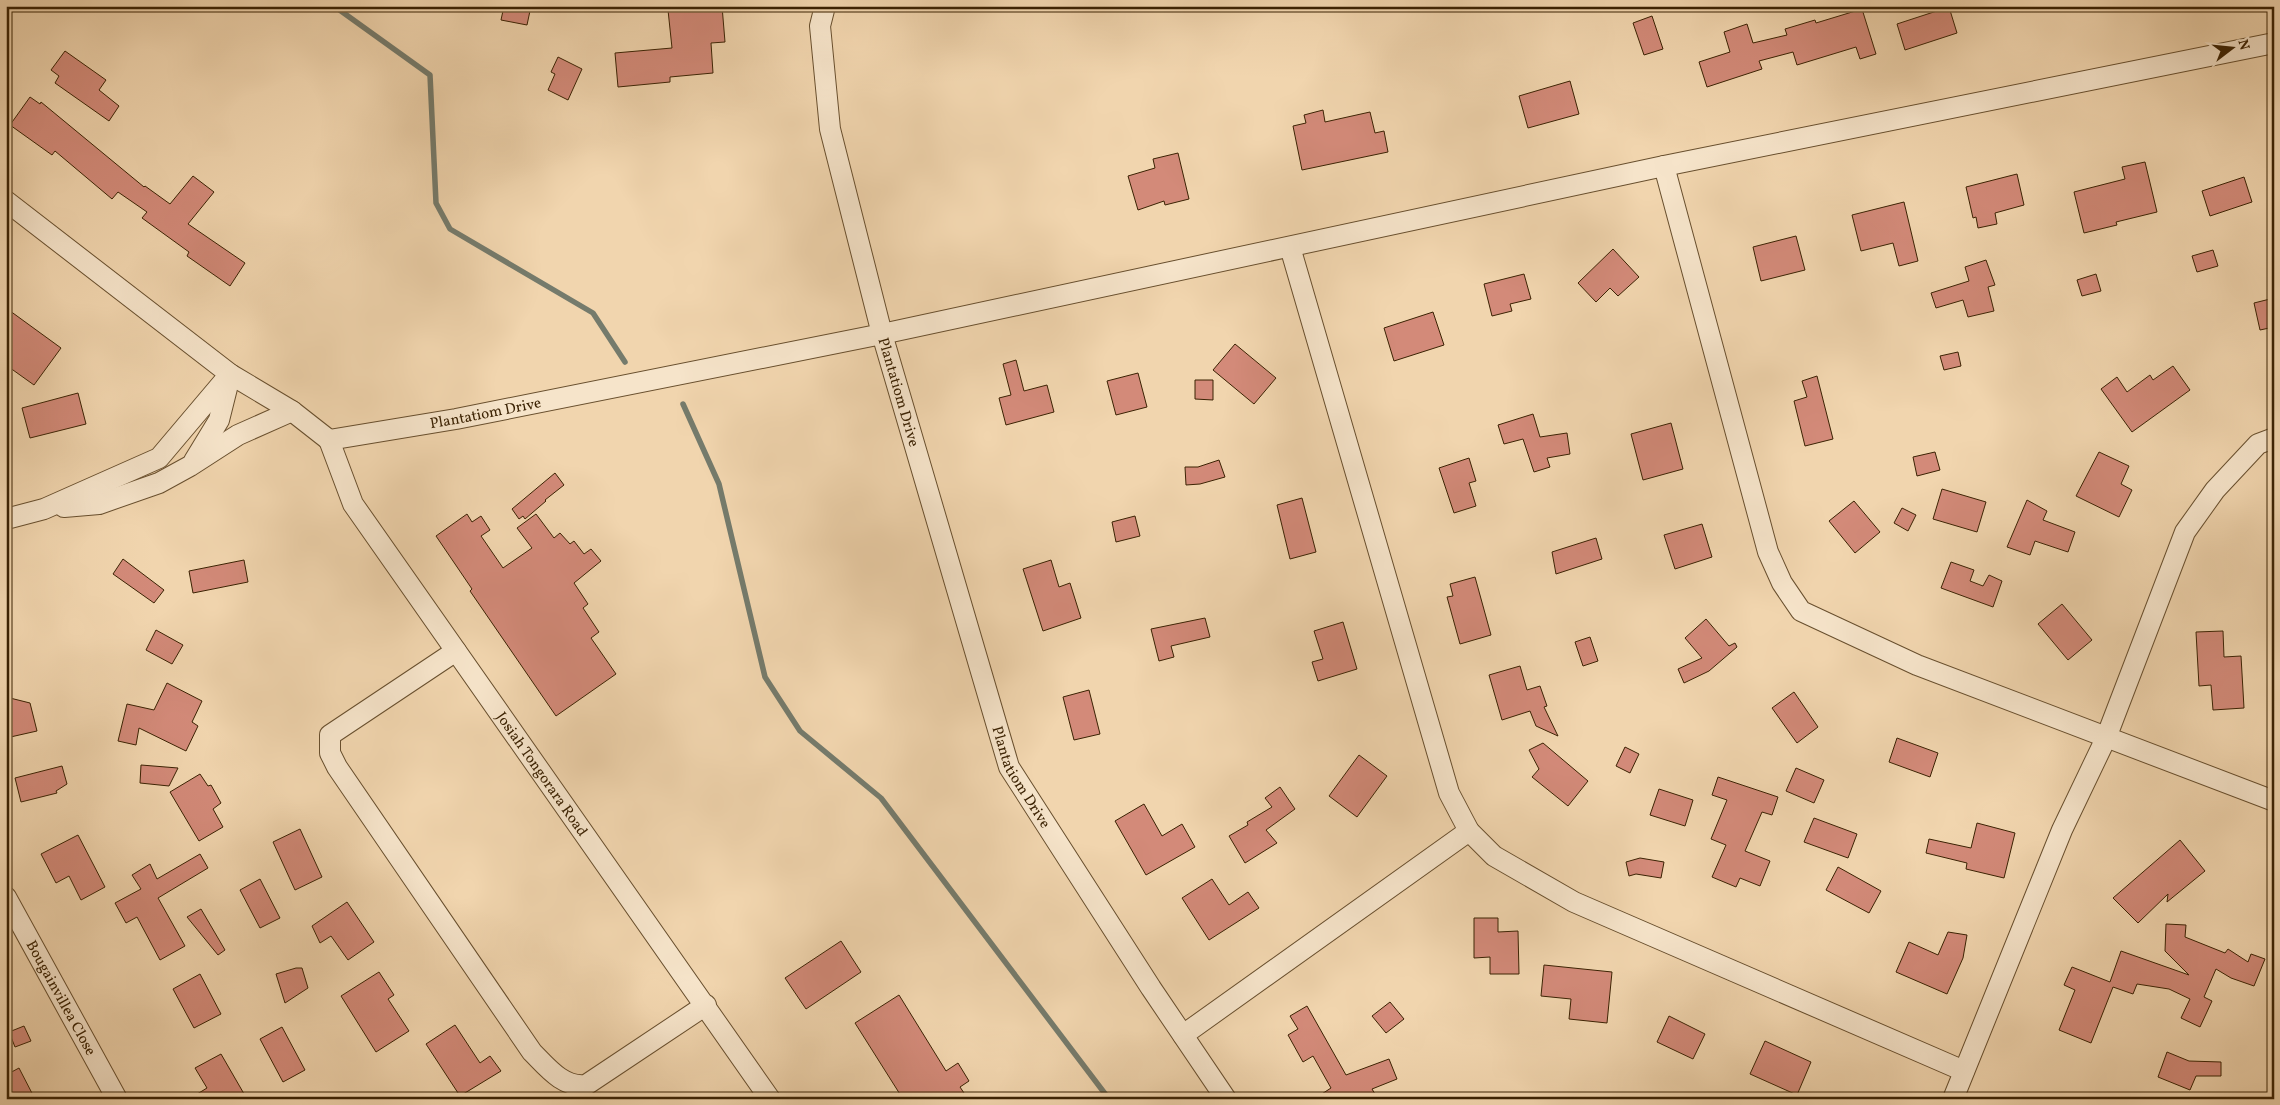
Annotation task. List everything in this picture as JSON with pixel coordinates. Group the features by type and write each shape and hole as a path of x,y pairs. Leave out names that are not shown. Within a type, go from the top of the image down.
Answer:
{"street":[{"path":"826,6 820,26 830,129 882,334 1664,166 2274,43"},
{"path":"1664,166 1768,552 1782,583 1801,612 1917,665 2274,801"},
{"path":"8,208 230,374 292,411 329,440"},
{"path":"1290,247 1449,793 1469,831 1494,856 1574,902 1964,1071"},
{"name":"Plantatiom Drive","path":"329,440 456,419 882,334 1009,768 1226,1099"},
{"path":"190,466 219,420 230,374"},
{"path":"6,520 44,509 159,458 230,374"},
{"path":"44,509 99,504 159,483 190,466 238,435 292,411"},
{"path":"1954,1099 2062,830 2106,738 2185,532 2215,490 2258,444 2274,438"},
{"name":"Josiah Tongorara Road","path":"329,440 354,504 770,1099"},
{"path":"456,651 330,735 330,753 337,767 532,1052 567,1083 576,1086 586,1085 706,1005"},
{"path":"1183,1035 1469,831"},
{"name":"Bougainvillea Close","path":"6,897 117,1099"}],"building":[{"path":"504,6 531,6 527,25 501,20"},
{"path":"686,6 722,6 725,42 711,43 713,73 670,77 670,82 618,87 615,53 672,48 668,10 686,9"},
{"path":"1949,7 1957,33 1905,50 1897,24"},
{"path":"1862,9 1876,54 1860,59 1856,47 1797,65 1793,52 1759,61 1762,69 1707,87 1699,62 1730,52 1724,32 1747,24 1753,43 1787,35 1785,29 1815,20 1816,23"},
{"path":"1652,16 1663,49 1644,55 1633,23"},
{"path":"65,51 106,80 99,90 119,106 109,121 55,83 59,76 51,70"},
{"path":"558,57 582,69 568,100 548,90 555,74 551,72"},
{"path":"1570,81 1579,114 1528,128 1519,96"},
{"path":"30,97 40,104 41,102 144,187 170,204 193,176 214,192 188,224 245,263 230,286 187,256 189,252 142,218 147,212 118,192 112,199 55,151 52,155 10,125"},
{"path":"1323,110 1325,122 1370,112 1375,133 1384,131 1388,152 1302,170 1293,126 1306,123 1304,115"},
{"path":"1178,153 1189,199 1165,205 1164,201 1138,210 1128,176 1155,168 1153,159"},
{"path":"2145,162 2157,212 2116,222 2117,225 2084,233 2074,192 2125,179 2122,167"},
{"path":"2017,174 2024,205 1995,213 1997,224 1978,228 1976,217 1973,218 1966,187"},
{"path":"2244,177 2252,202 2210,216 2202,191"},
{"path":"1904,202 1918,261 1899,266 1893,243 1861,251 1852,215"},
{"path":"1796,236 1805,270 1761,281 1753,247"},
{"path":"1613,249 1639,277 1618,296 1610,288 1596,302 1578,283"},
{"path":"2213,250 2218,266 2197,272 2192,256"},
{"path":"1986,260 1995,285 1988,287 1994,311 1968,317 1963,300 1936,308 1931,293 1969,281 1965,267"},
{"path":"1524,274 1531,299 1510,304 1512,311 1492,316 1484,284"},
{"path":"2096,274 2101,291 2082,296 2077,280"},
{"path":"2274,298 2274,327 2260,330 2254,303"},
{"path":"6,308 61,348 34,385 6,365"},
{"path":"1433,312 1444,345 1394,361 1384,328"},
{"path":"1235,344 1276,378 1254,404 1213,370"},
{"path":"1958,352 1961,366 1944,370 1940,356"},
{"path":"1016,360 1024,391 1047,385 1054,412 1006,425 999,398 1011,395 1003,364"},
{"path":"2173,366 2190,390 2132,432 2101,389 2117,377 2127,392 2150,375 2153,380"},
{"path":"1138,373 1147,407 1116,415 1107,381"},
{"path":"1817,376 1833,439 1805,446 1794,401 1807,397 1802,381"},
{"path":"1195,380 1213,380 1213,400 1195,399"},
{"path":"78,393 86,424 30,438 22,408"},
{"path":"1533,414 1540,437 1567,433 1570,454 1547,458 1550,467 1534,472 1523,439 1504,444 1498,425"},
{"path":"1671,423 1683,469 1643,480 1631,434"},
{"path":"1935,452 1940,470 1917,476 1913,457"},
{"path":"2099,452 2129,466 2121,484 2132,490 2119,517 2076,496"},
{"path":"1469,458 1476,481 1469,483 1476,506 1454,513 1439,468"},
{"path":"1219,460 1225,477 1200,484 1186,485 1185,467 1198,467"},
{"path":"555,473 564,485 525,519 523,516 519,519 512,509"},
{"path":"1942,489 1986,502 1977,532 1933,519"},
{"path":"1302,498 1316,552 1290,559 1277,505"},
{"path":"2027,500 2047,511 2043,520 2075,532 2068,552 2035,541 2030,555 2007,547"},
{"path":"1854,501 1880,532 1855,553 1829,521"},
{"path":"1902,508 1916,515 1908,531 1894,523"},
{"path":"467,514 472,522 481,516 490,530 481,536 503,568 532,548 517,528 536,514 554,538 560,533 570,544 574,541 584,554 591,549 601,561 574,583 588,604 583,608 599,632 591,638 616,674 556,716 470,591 472,589 436,536"},
{"path":"1135,516 1140,536 1116,542 1112,522"},
{"path":"1702,524 1712,557 1675,569 1664,535"},
{"path":"1596,538 1602,559 1556,574 1552,552"},
{"path":"123,559 164,590 154,603 113,574"},
{"path":"244,560 248,582 193,593 189,571"},
{"path":"1051,560 1059,587 1070,583 1081,618 1043,631 1023,569"},
{"path":"1951,562 1974,570 1970,581 1983,586 1989,575 2002,581 1993,607 1941,588"},
{"path":"1475,577 1491,635 1460,644 1447,597 1453,596 1450,584"},
{"path":"2062,604 2092,640 2068,660 2038,624"},
{"path":"1205,618 1210,637 1171,646 1174,657 1159,661 1151,629"},
{"path":"1706,619 1729,646 1735,643 1737,647 1709,671 1684,683 1678,669 1702,658 1685,638"},
{"path":"1343,622 1357,669 1318,681 1312,662 1323,659 1314,631"},
{"path":"156,630 183,645 172,664 146,650"},
{"path":"2223,631 2224,657 2241,656 2244,708 2213,710 2211,685 2199,686 2196,632"},
{"path":"1590,637 1598,661 1583,666 1575,642"},
{"path":"1520,666 1527,690 1540,686 1547,706 1544,707 1558,736 1536,726 1530,711 1502,720 1489,675"},
{"path":"167,683 202,701 192,722 198,726 186,751 139,728 136,745 118,741 127,704 154,710"},
{"path":"1089,690 1100,734 1074,740 1063,697"},
{"path":"1794,692 1818,727 1797,743 1772,708"},
{"path":"6,697 30,703 37,731 6,738"},
{"path":"1897,738 1938,753 1930,777 1889,762"},
{"path":"1543,743 1588,781 1568,806 1532,777 1539,769 1529,750"},
{"path":"1625,747 1639,754 1630,773 1616,766"},
{"path":"1359,755 1387,776 1357,817 1329,796"},
{"path":"141,765 178,768 169,786 140,783"},
{"path":"62,766 67,784 56,791 57,793 21,802 15,778"},
{"path":"1796,768 1824,780 1814,803 1786,791"},
{"path":"200,774 208,786 211,785 221,803 213,809 223,827 199,841 170,792"},
{"path":"1718,777 1778,797 1772,815 1762,812 1745,851 1770,861 1760,886 1740,878 1736,887 1712,877 1726,845 1711,839 1727,800 1712,795"},
{"path":"1280,787 1295,809 1266,830 1277,843 1245,863 1229,836 1248,825 1247,822 1272,807 1265,798"},
{"path":"1659,789 1693,800 1685,826 1650,815"},
{"path":"1144,804 1162,836 1182,824 1195,847 1146,875 1115,821"},
{"path":"1814,818 1857,834 1848,858 1804,842"},
{"path":"1977,823 2015,833 2004,878 1966,869 1967,863 1926,853 1929,839 1971,848"},
{"path":"300,829 322,877 295,890 273,842"},
{"path":"78,835 105,887 81,900 69,876 56,883 41,854"},
{"path":"2180,840 2205,871 2167,902 2168,894 2138,923 2113,898"},
{"path":"200,854 208,868 158,898 185,946 160,960 137,917 126,923 115,903 141,889 132,875 150,864 157,879"},
{"path":"1640,858 1664,862 1661,878 1636,874 1629,876 1626,862"},
{"path":"1838,867 1881,891 1869,913 1826,890"},
{"path":"260,879 280,918 260,928 240,890"},
{"path":"1212,879 1229,905 1248,892 1259,908 1209,940 1182,898"},
{"path":"347,902 374,942 348,960 331,936 320,943 312,926"},
{"path":"201,909 225,950 218,955 187,917"},
{"path":"1474,918 1498,918 1498,932 1518,931 1519,974 1490,974 1490,957 1474,958"},
{"path":"2166,924 2186,925 2185,937 2225,953 2228,949 2248,962 2251,954 2265,959 2254,986 2231,978 2216,969 2204,997 2212,1001 2200,1027 2181,1018 2190,999 2169,989 2137,984 2133,994 2113,987 2091,1043 2059,1030 2075,990 2064,985 2072,967 2110,982 2121,951 2189,975 2165,951"},
{"path":"1948,932 1967,935 1963,958 1947,994 1896,972 1909,942 1938,955"},
{"path":"841,941 861,972 806,1009 785,978"},
{"path":"1544,965 1612,972 1607,1023 1569,1019 1571,999 1541,996"},
{"path":"302,968 308,988 285,1003 276,974"},
{"path":"379,972 394,995 388,999 409,1031 376,1052 341,996"},
{"path":"200,974 221,1014 194,1028 173,989"},
{"path":"899,995 946,1071 958,1063 969,1081 960,1087 968,1099 903,1099 855,1023"},
{"path":"1390,1002 1404,1019 1386,1033 1372,1016"},
{"path":"1307,1006 1346,1075 1389,1059 1397,1079 1372,1089 1378,1099 1314,1099 1331,1088 1313,1056 1303,1062 1288,1035 1298,1029 1290,1016"},
{"path":"1669,1016 1705,1034 1693,1059 1657,1042"},
{"path":"455,1025 480,1063 490,1056 501,1071 460,1096 426,1044"},
{"path":"24,1026 31,1041 15,1047 9,1032"},
{"path":"282,1027 305,1070 283,1082 260,1039"},
{"path":"1765,1041 1811,1062 1797,1095 1750,1074"},
{"path":"2167,1052 2189,1061 2221,1062 2221,1076 2196,1076 2190,1090 2158,1077"},
{"path":"221,1054 247,1099 189,1099 207,1088 195,1068"},
{"path":"19,1068 35,1099 6,1099 6,1075"}],"waterway":[{"path":"334,6 430,75 436,203 450,229 593,313 625,362"},
{"path":"683,404 719,484 765,677 800,731 881,798 1109,1099"}]}
